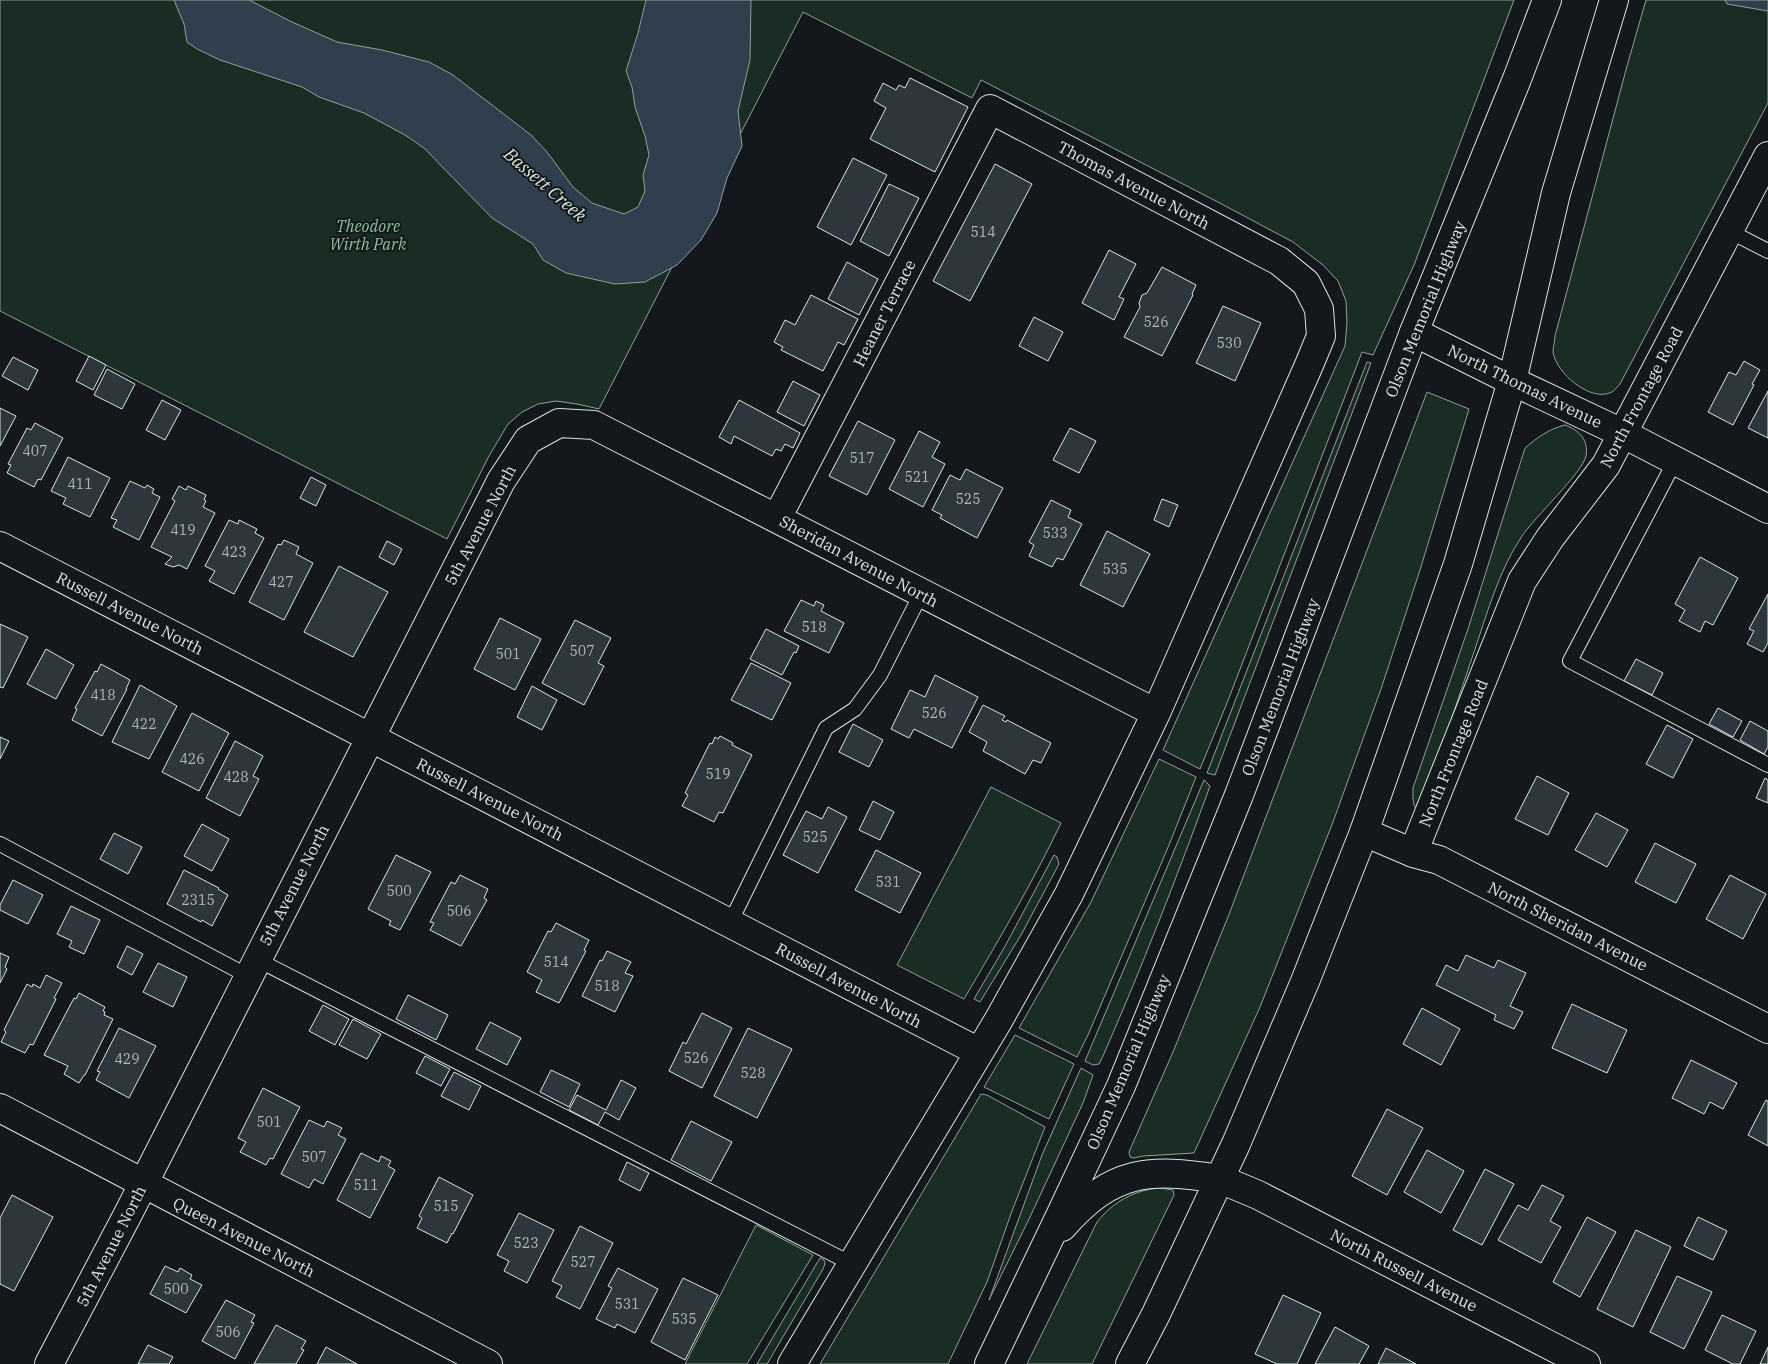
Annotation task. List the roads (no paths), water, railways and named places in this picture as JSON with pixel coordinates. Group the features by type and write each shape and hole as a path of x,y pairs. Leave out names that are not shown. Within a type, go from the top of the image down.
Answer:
{"street":[{"name":"Olson Memorial Highway","path":"990,1364 1120,1086 1239,795 1414,332 1547,0"},
{"path":"1130,1364 1156,1314 1220,1179 1306,979 1364,832 1458,564 1512,381 1556,193 1614,0"},
{"name":"Thomas Avenue North","path":"792,1364 979,1052 1070,894 1156,713 1321,336 1319,309 1306,283 1279,261 990,109"},
{"name":"Heaner Terrace","path":"778,518 990,109"},
{"name":"North Frontage Road","path":"1412,854 1522,581 1550,538 1606,465 1768,156"},
{"name":"North Thomas Avenue","path":"1414,332 1622,433 1768,509"},
{"name":"Sheridan Avenue North","path":"559,422 594,425 1156,713"},
{"name":"5th Avenue North","path":"49,1364 143,1184 501,480 528,440 559,422"},
{"name":"Russell Avenue North","path":"0,546 979,1052"},
{"name":"North Sheridan Avenue","path":"1364,832 1412,854 1439,860 1768,1029"},
{"name":"Queen Avenue North","path":"0,1108 488,1364"},
{"name":"North Russell Avenue","path":"1046,1247 1075,1213 1088,1201 1103,1190 1126,1179 1139,1175 1159,1173 1186,1174 1220,1179 1266,1199 1586,1364"}],"lane":[{"path":"1729,231 1768,251"},
{"path":"1675,460 1570,661 1768,765"},
{"path":"730,923 826,728 855,709 880,676 921,594"},
{"path":"0,844 852,1264"}],"water":[{"name":"Bassett Creek","path":"174,0 249,0 337,42 382,50 429,62 453,75 531,135 547,152 573,187 592,203 624,214 638,207 645,191 643,175 649,155 635,107 632,87 626,71 646,0 751,0 750,60 738,111 742,146 727,178 717,213 701,240 677,265 645,282 615,284 566,273 543,260 533,244 492,218 424,148 405,135 364,113 319,97 302,87 220,60 197,49 187,42 184,24"},
{"path":"1725,0 1768,0 1768,11 1727,4"}],"park label":[{"name":"Theodore Wirth Park","path":"368,235"}]}
